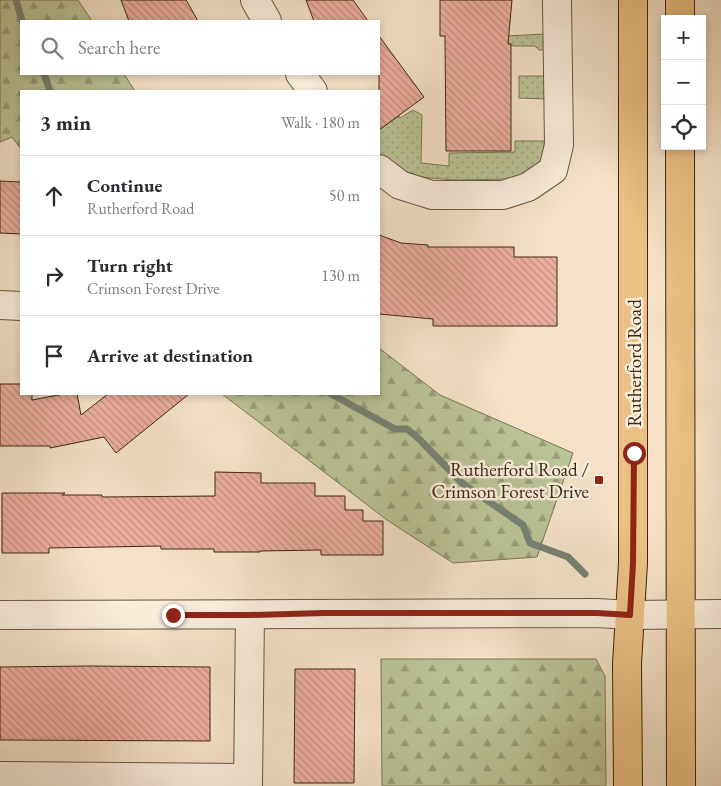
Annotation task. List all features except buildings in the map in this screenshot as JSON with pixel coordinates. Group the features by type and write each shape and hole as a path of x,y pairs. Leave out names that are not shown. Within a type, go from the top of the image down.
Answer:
{"main road":[{"name":"Rutherford Road","path":"628,786 627,664 633,535 633,0"},
{"path":"680,0 680,15"},
{"path":"680,150 681,786"}],"street":[{"path":"256,0 266,20"},
{"path":"380,170 400,185 432,195 503,195 528,187 553,170 559,145 557,0"},
{"path":"301,75 312,90"},
{"path":"0,305 20,306"},
{"path":"0,615 250,615 324,613 721,614"},
{"path":"0,776 106,781 248,782 250,615"}],"green space":[{"path":"0,0 78,0 91,20 20,20 20,75 125,75 134,90 20,90 20,148 12,137 0,142"},
{"path":"546,34 547,50 539,50 535,46 513,46 506,44 506,36"},
{"path":"519,76 546,76 546,99 519,98"},
{"path":"413,110 422,115 421,163 449,166 449,153 515,152 515,141 546,141 542,162 537,167 512,179 453,180 420,177 400,169 380,154 380,117 386,125 399,116 400,118"},
{"path":"380,349 440,395 573,453 537,557 453,563 387,520 223,395 380,395"},
{"path":"381,659 596,659 605,676 606,786 382,786"}],"waterway":[{"path":"16,0 22,20"},
{"path":"44,75 50,90"},
{"path":"333,395 395,429 407,429 462,483 523,525 530,543 568,557 585,574"}],"place":[{"name":"Rutherford Road / Crimson Forest Drive","path":"599,480"}],"route":[{"path":"173,615 597,613 630,615 633,563 634,453"}]}
